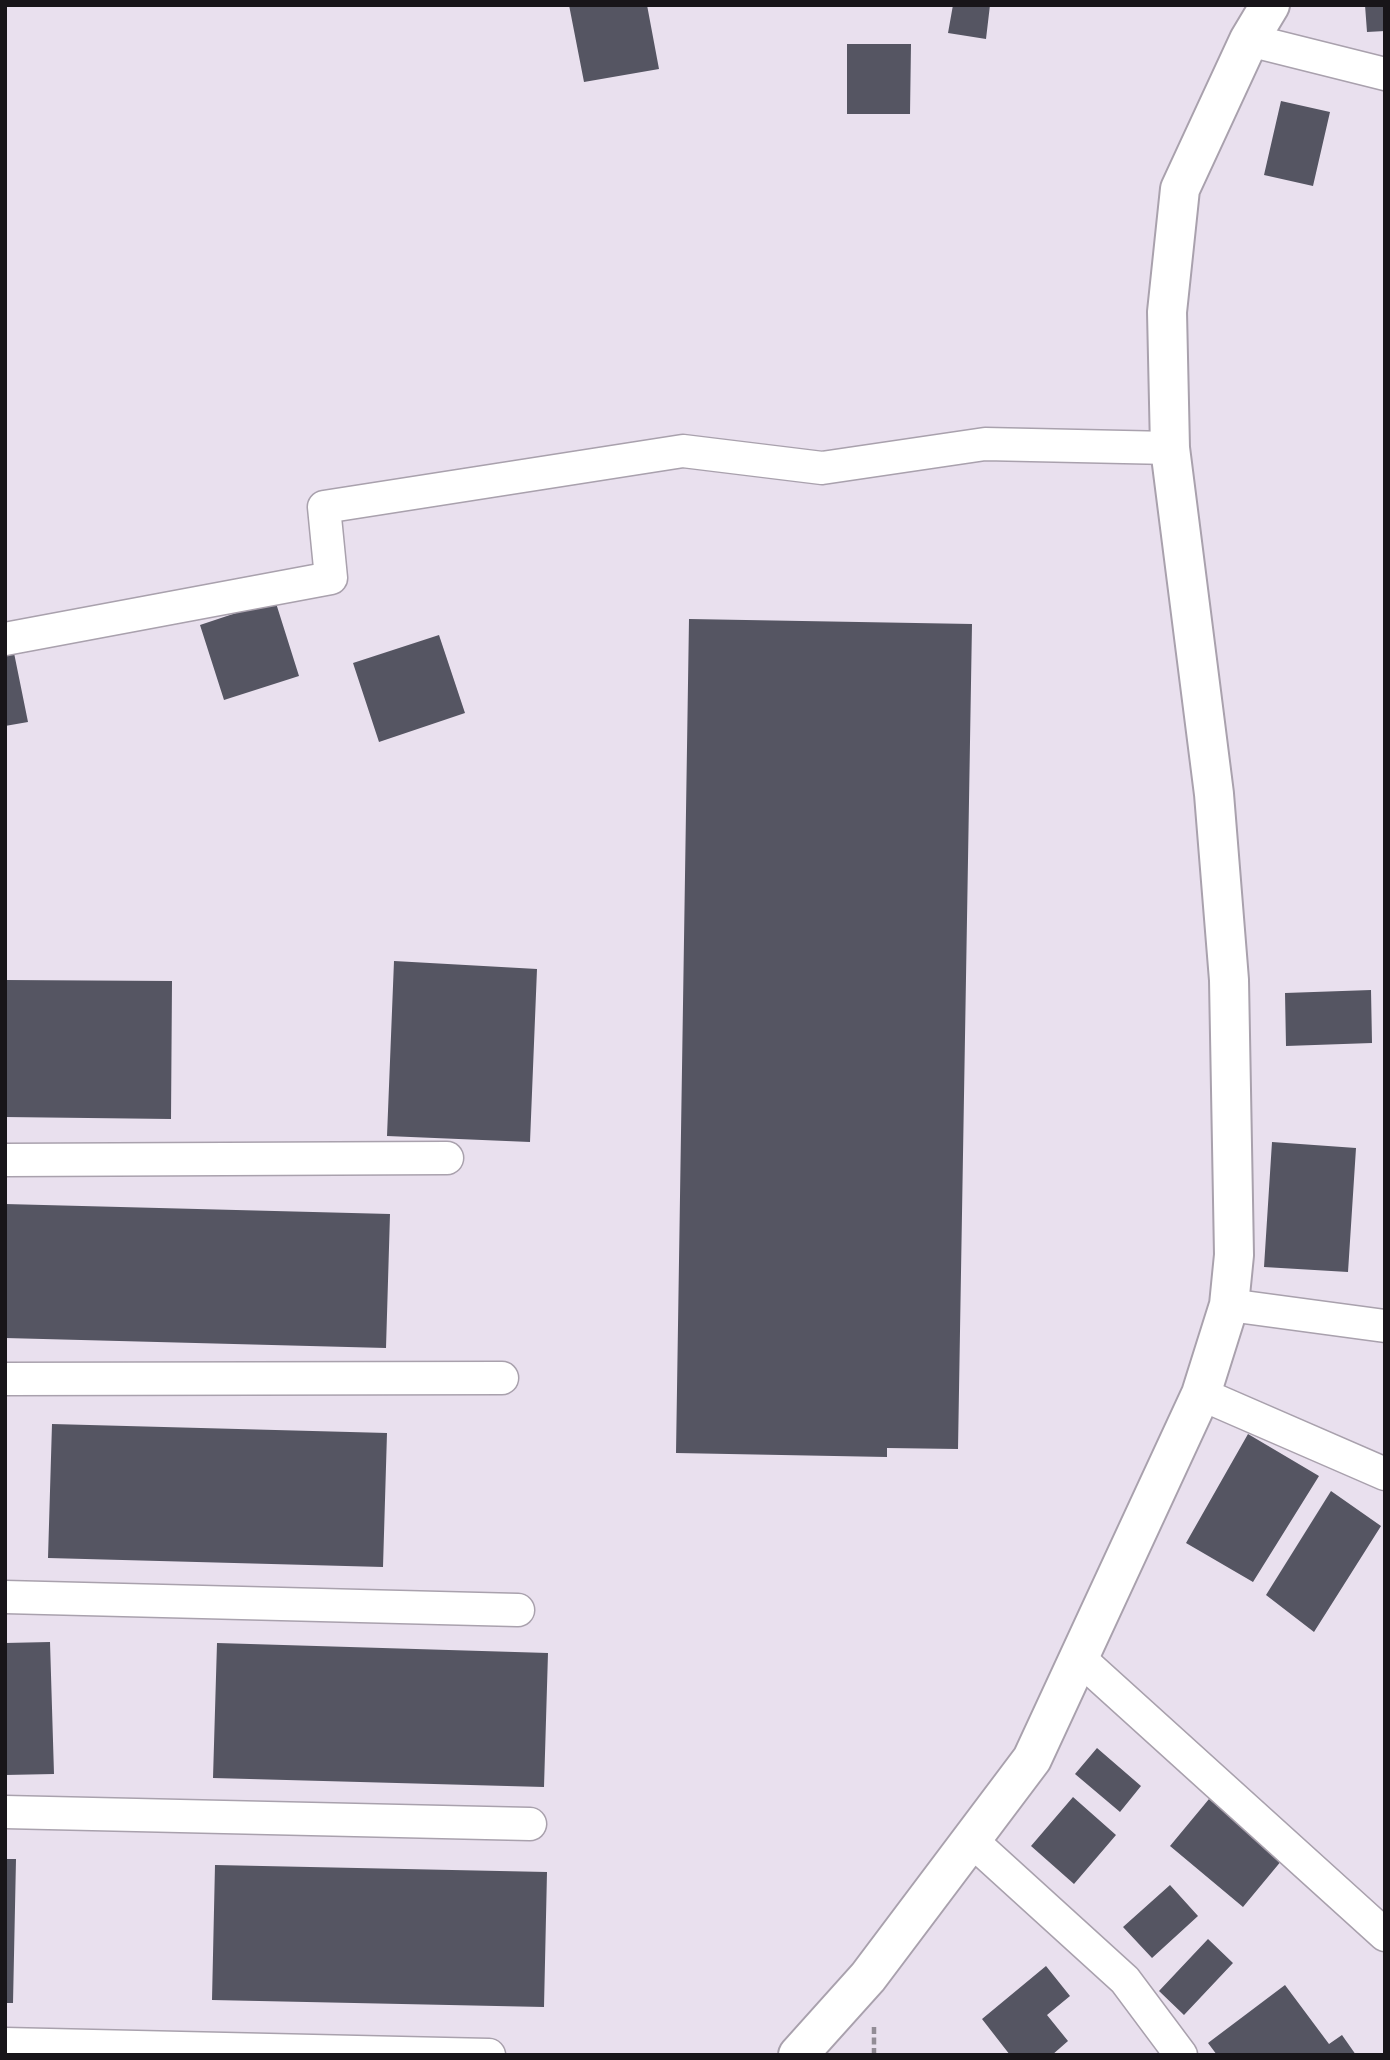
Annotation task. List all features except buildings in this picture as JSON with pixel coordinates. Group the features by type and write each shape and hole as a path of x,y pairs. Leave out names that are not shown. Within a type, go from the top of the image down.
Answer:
{"street":[{"path":"798,2055 868,1977 1032,1759 1201,1394 1229,1305 1234,1255 1229,979 1214,794 1170,448 1167,312 1180,189 1249,40 1270,5"},
{"path":"1249,40 1385,74"},
{"path":"5,639 331,578 324,507 683,451 822,468 985,444 1170,448"},
{"path":"5,1160 447,1158"},
{"path":"1229,1305 1385,1326"},
{"path":"5,1379 502,1378"},
{"path":"1201,1394 1385,1474"},
{"path":"5,1597 518,1610"},
{"path":"1079,1658 1385,1935"},
{"path":"5,1812 530,1824"},
{"path":"971,1840 1125,1980 1181,2055"},
{"path":"5,2044 489,2055"}]}
